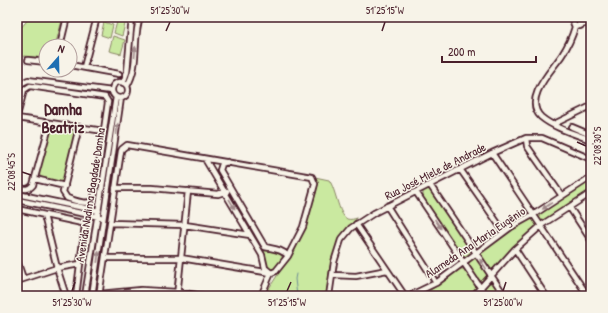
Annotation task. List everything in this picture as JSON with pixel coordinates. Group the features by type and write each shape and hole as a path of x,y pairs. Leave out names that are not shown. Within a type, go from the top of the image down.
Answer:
{"street":[{"path":"62,38 67,17"},
{"path":"84,66 97,17"},
{"path":"17,93 20,84 28,80 112,91 116,97 121,98 128,94 125,84 132,17"},
{"path":"125,84 132,78 137,28 140,17"},
{"path":"571,17 575,27 570,41 562,56 540,86 536,97 536,107 540,116 567,131 591,140"},
{"path":"578,17 580,26"},
{"path":"575,27 591,21"},
{"path":"28,60 38,61"},
{"path":"78,66 119,74"},
{"path":"112,91 115,84 118,82 125,84"},
{"name":"Avenida Nadima Bagdade Damha","path":"17,117 24,90 30,86 105,97 108,102 93,201 88,203 67,198 63,192 64,186"},
{"name":"Avenida Nadima Bagdade Damha","path":"85,296 116,97"},
{"name":"Avenida Nadima Bagdade Damha","path":"92,296 121,98"},
{"path":"554,124 591,106"},
{"path":"17,117 104,131"},
{"path":"17,188 27,190 36,179 50,123"},
{"path":"572,127 591,135"},
{"path":"36,179 64,186 79,128"},
{"path":"562,196 527,146 526,138 542,138 591,159"},
{"name":"Rua José Miele de Andrade","path":"329,296 334,262 341,240 356,224 387,206 460,169 526,138"},
{"path":"105,258 181,258 271,273 276,271 288,256 303,226 315,184 312,177 127,145 122,149 99,295 142,290 202,296"},
{"path":"492,153 588,296"},
{"path":"205,159 262,255 265,268 271,273"},
{"path":"227,162 222,164 220,170 265,247 280,250 288,256"},
{"path":"460,169 504,232"},
{"name":"Alameda Ana Maria Eugênio","path":"409,296 436,283 504,232 591,177"},
{"path":"430,185 505,296"},
{"path":"116,188 152,188 218,194 231,189"},
{"path":"177,294 188,191"},
{"path":"416,192 486,296"},
{"name":"Alameda Ana Maria Eugênio","path":"474,296 515,249 541,226 591,193"},
{"path":"17,194 105,212"},
{"path":"29,203 30,196"},
{"path":"17,200 104,218"},
{"path":"60,209 61,203"},
{"path":"387,206 436,283"},
{"path":"570,208 591,240"},
{"path":"17,209 82,223 85,225 76,296"},
{"path":"44,215 57,268 66,296"},
{"path":"110,223 185,225 250,235"},
{"path":"356,224 405,296"},
{"path":"515,249 546,296"},
{"path":"17,261 23,278"},
{"path":"17,281 57,268 80,264"},
{"path":"332,275 356,276 387,270"},
{"path":"261,296 271,273"}],"green space":[{"path":"27,17 63,17 57,38 38,38 38,57 23,56 19,71 17,67 17,32 26,22"},
{"path":"118,18 126,20 122,36 114,33"},
{"path":"104,22 113,25 110,38 101,35"},
{"path":"113,36 125,40 121,54 109,51"},
{"path":"55,126 73,129 76,134 64,179 60,183 42,178 39,173 52,128"},
{"path":"315,177 329,180 334,189 341,212 347,219 357,218 340,239 330,266 326,296 264,296 291,253 307,220 316,192 317,184"},
{"path":"591,179 591,192 541,223 538,219 538,215"},
{"path":"426,189 431,190 471,250 468,256 464,257 461,254 423,198 423,191"},
{"path":"230,194 263,248 275,251 282,256 283,259 276,269 271,269 267,266 261,250 228,196"},
{"path":"530,219 535,222 536,228 513,247 495,268 491,269 480,255 482,251 512,228"},
{"path":"474,258 477,258 488,276 484,280 479,280 469,266 469,262"},
{"path":"460,269 465,269 477,284 477,290 471,296 420,296 428,292"},
{"path":"488,283 495,284 503,296 489,296 485,290 485,286"}],"waterway":[{"path":"296,274 295,279 297,296"}],"district":[{"name":"Damha Beatriz","path":"63,118"}]}
